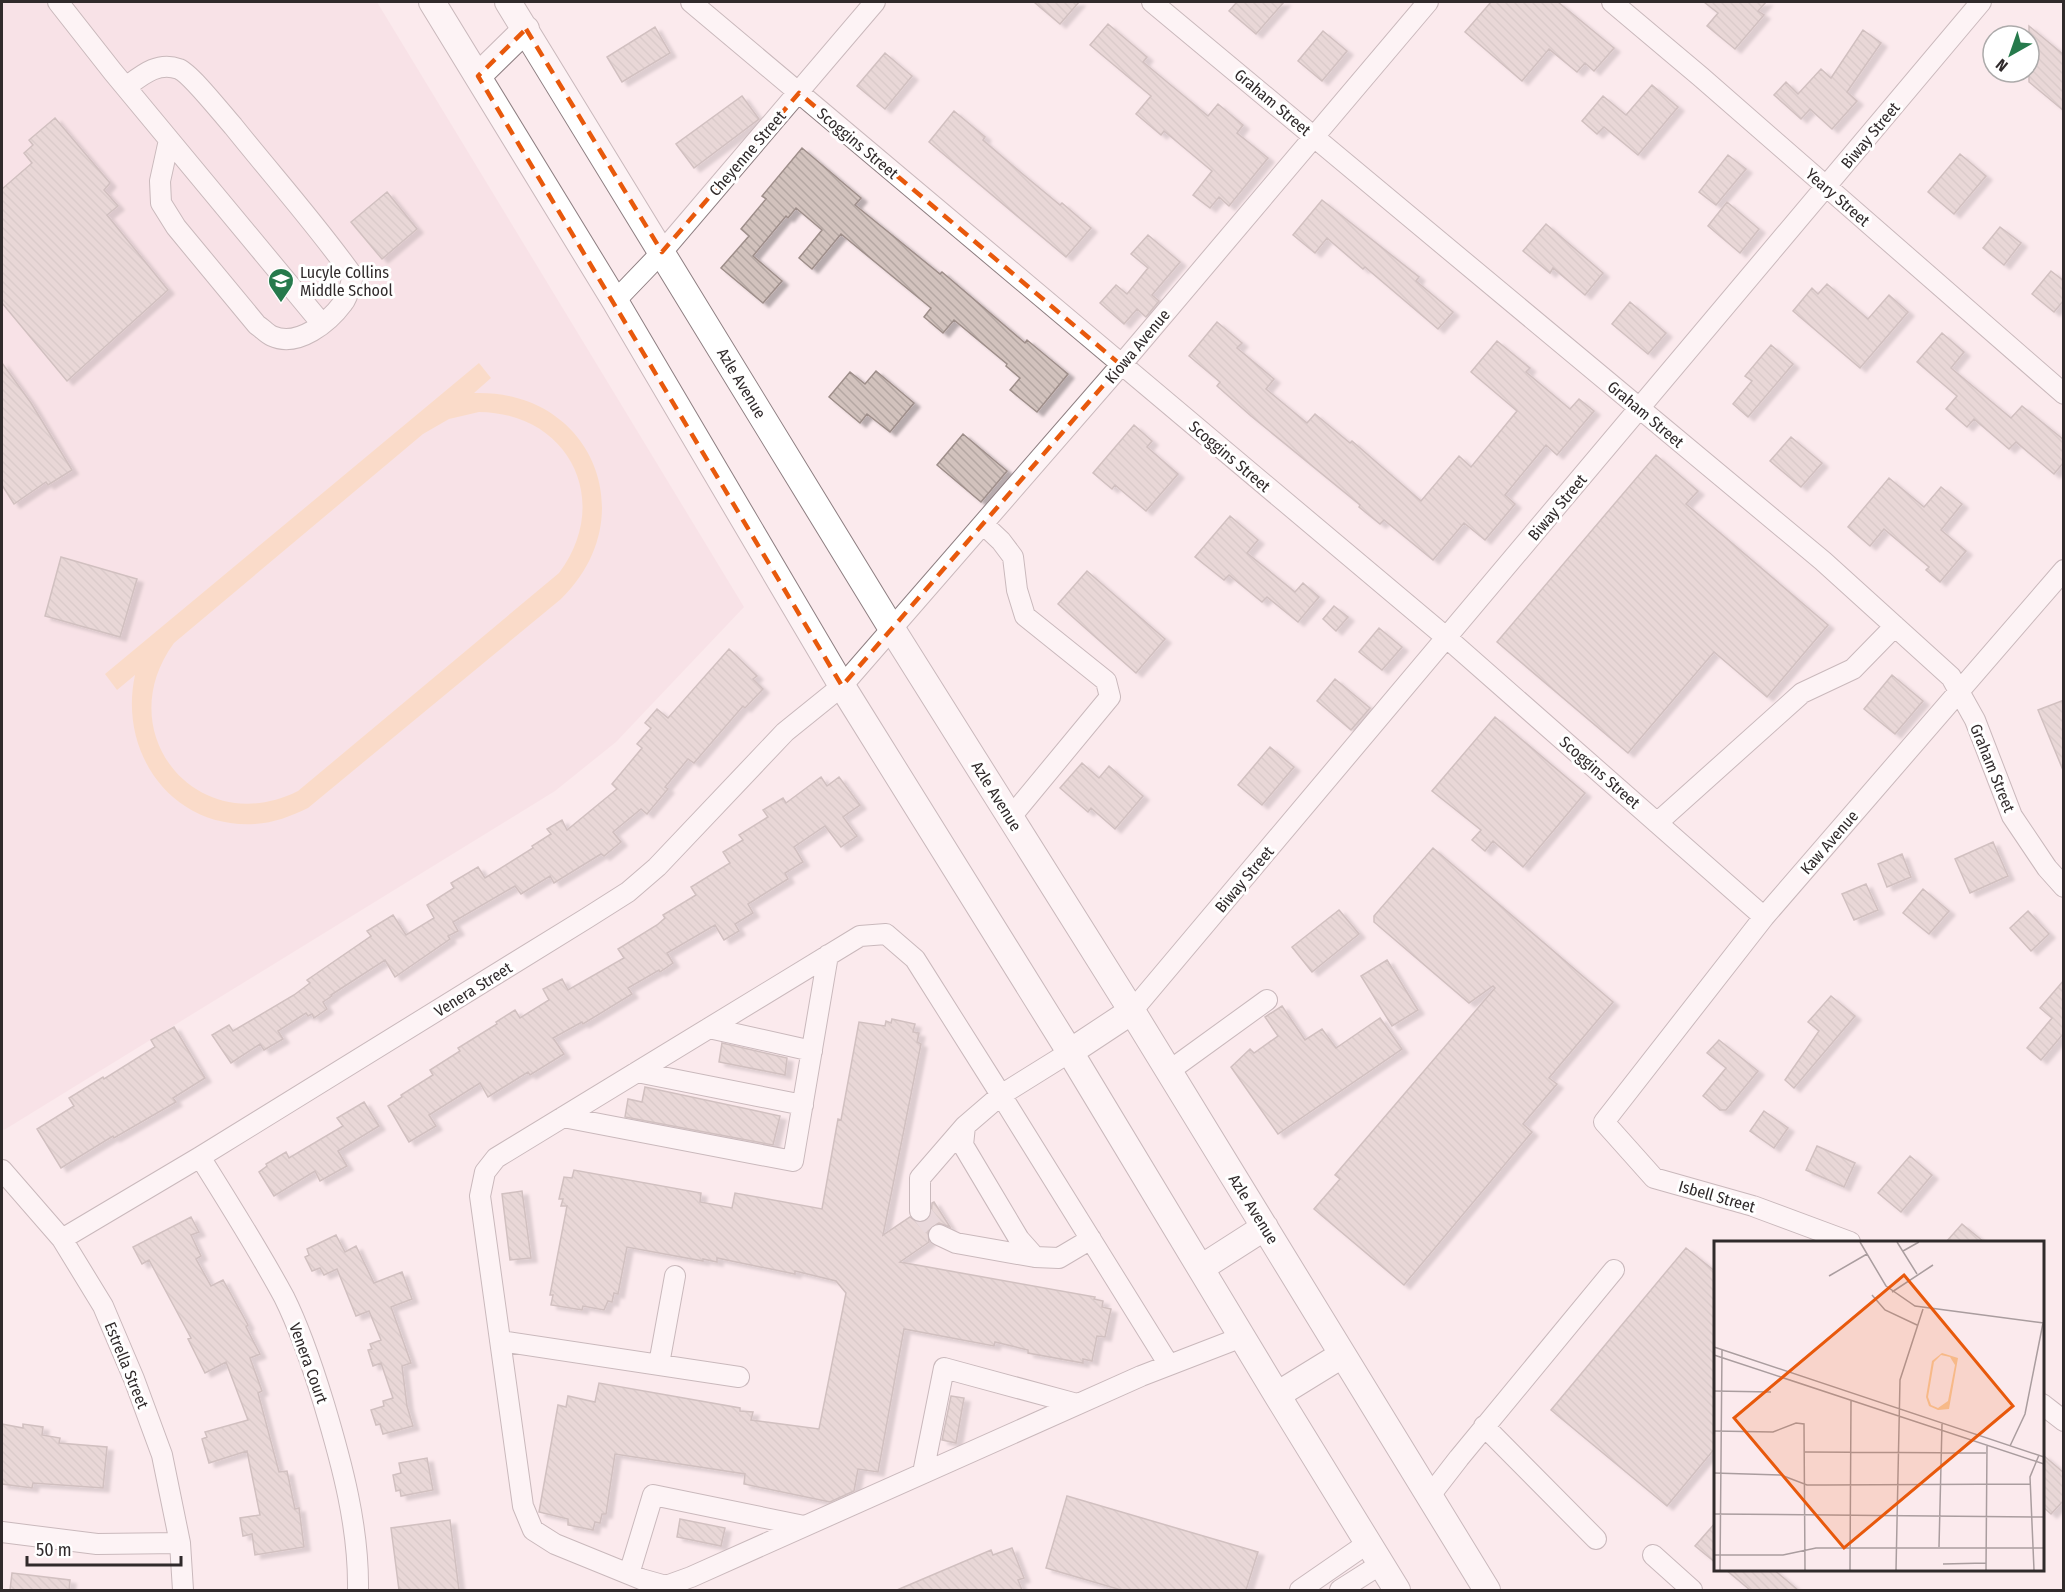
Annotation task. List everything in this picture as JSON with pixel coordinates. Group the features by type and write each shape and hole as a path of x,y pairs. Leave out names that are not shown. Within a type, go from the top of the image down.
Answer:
{"main road":[{"path":"432,2 615,300 842,686 1070,1052 1397,1590"},
{"name":"Azle Avenue","path":"508,2 892,629 1132,1011 1428,1498 1487,1590"},
{"path":"478,76 526,29"},
{"path":"1070,1052 1132,1011"},
{"path":"1201,1268 1265,1227"},
{"path":"1277,1395 1342,1355"}],"street":[{"path":"58,2 322,324"},
{"name":"Scoggins Street","path":"691,2 1447,638 1764,917"},
{"name":"Cheyenne Street","path":"615,300 662,252 875,2"},
{"name":"Graham Street","path":"1152,2 1823,561 1951,677 1975,720 2012,816 2047,868 2064,887"},
{"name":"Kiowa Avenue","path":"842,686 1121,365 1428,2"},
{"name":"Yeary Street","path":"1612,2 2064,394"},
{"name":"Biway Street","path":"1132,1011 1981,2"},
{"path":"126,87 148,70 163,67 181,70 206,95 287,192 353,276 345,301 322,324 305,335 288,339 272,336 257,325 184,236 161,203 160,180 169,140"},
{"path":"983,524 1001,541 1013,557 1017,590 1025,616 1106,681 1110,697 1010,818"},
{"name":"Kaw Avenue","path":"1604,1122 1764,917 2064,570"},
{"path":"1657,823 1802,693 1853,669 1895,626"},
{"name":"Venera Street","path":"62,1239 200,1157 628,892 657,867 785,732 842,686"},
{"path":"1169,1365 915,959 886,934 860,936 496,1158 485,1172 480,1196 523,1506 533,1530 555,1544 629,1574 666,1586 691,1577 1077,1404 1242,1337"},
{"path":"563,1117 793,1161 828,955"},
{"path":"1169,1071 1267,1000"},
{"path":"709,1028 812,1051"},
{"path":"920,1211 920,1178 965,1126 1001,1095 1070,1052"},
{"path":"637,1072 803,1105"},
{"name":"Isbell Street","path":"1604,1122 1654,1178 1753,1206 1847,1241"},
{"path":"965,1126 963,1145 1019,1239 1035,1257"},
{"name":"Venera Court","path":"200,1157 253,1240 280,1290 312,1364 340,1457 355,1540 357,1590"},
{"name":"Estrella Street","path":"2,1170 62,1239 103,1306 134,1379 162,1455 180,1544 183,1590"},
{"path":"939,1235 956,1243 1035,1257 1059,1258 1091,1239"},
{"path":"1428,1498 1484,1426 1614,1270"},
{"path":"659,1364 675,1276"},
{"path":"500,1341 739,1377"},
{"path":"923,1473 944,1368 1077,1404"},
{"path":"2044,1405 2064,1421"},
{"path":"1484,1426 1596,1539"},
{"path":"629,1574 653,1495 804,1526"},
{"path":"2,1532 97,1544 180,1544"},
{"path":"1300,1590 1374,1553"},
{"path":"1340,1590 1374,1553"},
{"path":"1653,1555 1692,1590"}],"highlighted area":[{"path":"526,29 662,252 799,93 1121,365 842,686 478,76"}],"shaded area":[{"name":"Lucyle Collins Middle School","path":"2,2 377,2 744,607 616,742 555,791 4,1130 2,1128"},
{"path":"479,363 491,378 474,393 515,397 549,412 576,435 593,464 602,497 599,532 586,566 561,599 308,808 295,814 276,821 255,824 225,822 199,814 176,800 158,781 144,758 135,732 132,704 135,675 117,690 105,674","holes":["479,412 510,416 537,427 558,444 573,466 581,491 582,518 575,545 559,573 298,791 261,803 227,802 197,790 174,770 158,743 151,711 156,677 174,643 423,434 449,419"]}],"building":[{"path":"1034,2 1079,2 1060,24"},
{"path":"1237,2 1284,2 1256,34 1229,11"},
{"path":"1491,2 1558,2 1614,48 1594,71 1585,63 1577,72 1549,49 1522,81 1465,32"},
{"path":"1704,2 1766,2 1758,11 1764,15 1735,49 1707,26 1718,13"},
{"path":"1108,24 1147,57 1143,62 1208,116 1218,104 1243,125 1237,133 1268,158 1229,206 1219,197 1210,208 1193,195 1212,171 1164,131 1161,135 1136,114 1151,96 1090,45"},
{"path":"655,27 670,53 622,82 607,57"},
{"path":"1863,30 1881,43 1847,92 1857,101 1832,129 1810,109 1801,119 1774,95 1786,82 1798,94 1821,69 1831,78"},
{"path":"1323,31 1347,51 1322,81 1298,61"},
{"path":"2041,36 2064,55 2064,111 2031,84 2041,84"},
{"path":"885,53 912,76 885,109 857,86"},
{"path":"1652,85 1678,107 1638,155 1604,127 1597,134 1582,121 1603,96 1626,115"},
{"path":"742,96 759,119 694,168 676,144"},
{"path":"954,111 985,137 983,140 1019,171 1091,228 1066,257 929,142"},
{"path":"55,118 110,183 104,190 118,206 107,215 168,290 67,381 2,303 2,189 32,163 24,153 33,145 29,140"},
{"path":"802,148 861,198 855,205 940,274 942,272 1025,343 1027,340 1068,374 1037,412 1010,390 1020,378 1006,366 1007,364 954,320 943,333 924,317 931,308 841,234 812,269 799,258 822,230 796,208 788,218 786,216 753,256 782,281 763,303 721,268 749,236 741,229 766,199 762,196"},
{"path":"1960,154 1986,176 1954,214 1928,192"},
{"path":"1728,155 1746,169 1716,205 1699,192"},
{"path":"387,192 417,229 382,259 351,222"},
{"path":"1322,200 1419,277 1416,281 1453,312 1438,329 1327,238 1315,253 1293,235"},
{"path":"1727,202 1759,229 1740,253 1708,226"},
{"path":"1546,224 1603,273 1585,295 1553,268 1550,273 1523,251"},
{"path":"2000,227 2021,243 2004,265 1983,248"},
{"path":"1148,235 1180,262 1152,295 1159,301 1146,317 1137,309 1124,324 1100,303 1116,285 1127,294 1148,268 1131,254"},
{"path":"2051,271 2064,281 2064,300 2054,312 2032,294"},
{"path":"1827,284 1868,319 1889,295 1908,312 1860,368 1793,311 1812,288 1818,294"},
{"path":"1630,302 1666,333 1648,354 1612,324"},
{"path":"1217,322 1242,343 1237,348 1274,379 1266,389 1307,423 1315,414 1350,443 1352,441 1421,501 1459,456 1471,467 1517,411 1471,372 1497,341 1530,368 1526,372 1570,409 1579,399 1594,411 1557,455 1546,445 1505,495 1515,504 1485,540 1464,523 1433,560 1384,520 1380,524 1359,507 1360,505 1217,386 1220,382 1189,356"},
{"path":"1942,333 1964,352 1951,368 2011,418 2022,406 2064,440 2064,462 2054,474 2016,442 2009,449 1974,419 1967,427 1946,409 1957,396 1917,362"},
{"path":"1771,345 1793,364 1748,417 1733,404 1752,381 1745,376"},
{"path":"2,363 31,403 72,470 48,485 46,482 14,504 2,485"},
{"path":"876,371 914,403 890,432 867,414 860,423 829,397 850,372 865,384"},
{"path":"1134,425 1152,441 1147,447 1178,474 1146,511 1115,485 1112,489 1093,473"},
{"path":"963,434 1007,471 981,502 937,465"},
{"path":"1791,437 1822,463 1801,487 1770,461"},
{"path":"1656,455 1698,491 1686,504 1828,625 1767,697 1714,652 1628,753 1497,642"},
{"path":"1889,478 1924,507 1941,487 1962,504 1941,530 1966,551 1940,582 1926,570 1929,567 1884,529 1870,546 1848,527"},
{"path":"1230,516 1258,540 1247,553 1295,592 1303,583 1319,597 1298,622 1267,597 1262,602 1229,575 1224,580 1195,557"},
{"path":"61,557 137,579 120,637 45,616"},
{"path":"1087,571 1165,639 1136,673 1058,604"},
{"path":"1334,606 1348,617 1336,631 1323,619"},
{"path":"1379,628 1402,647 1382,670 1359,652"},
{"path":"729,649 757,676 753,679 763,689 745,708 743,706 694,763 688,759 665,787 668,789 647,814 641,809 613,832 621,842 604,856 601,854 554,883 550,876 521,894 515,886 453,922 458,931 448,936 450,939 395,977 385,960 331,995 323,1002 327,1009 314,1018 312,1014 308,1016 306,1013 278,1031 283,1039 264,1050 260,1044 231,1063 212,1035 229,1025 233,1031 294,995 310,983 307,980 371,936 367,931 393,915 406,935 434,918 427,905 454,888 451,883 478,867 485,878 533,848 532,846 551,834 547,829 562,820 567,830 617,789 612,784 642,748 637,744 651,728 645,723 657,709 668,718"},
{"path":"1892,675 1923,701 1895,734 1864,709"},
{"path":"1335,679 1370,708 1351,730 1317,701"},
{"path":"2064,700 2064,770 2063,770 2038,710"},
{"path":"1495,717 1585,793 1523,867 1493,841 1485,851 1472,840 1481,830 1432,791"},
{"path":"1270,747 1294,767 1262,805 1238,785"},
{"path":"1082,763 1099,778 1109,766 1143,796 1115,829 1091,808 1088,812 1060,788"},
{"path":"821,777 827,786 839,777 860,805 843,817 857,836 841,847 825,826 794,847 803,862 785,873 788,879 748,904 753,913 735,924 739,931 724,940 715,925 667,953 673,963 628,988 632,994 583,1024 582,1022 553,1038 564,1054 530,1075 528,1072 488,1097 480,1083 429,1115 436,1126 409,1142 388,1106 433,1075 430,1070 460,1051 458,1048 497,1024 496,1022 515,1010 520,1018 549,1000 543,989 562,979 568,990 624,958 618,949 657,925 665,918 663,915 696,895 691,887 730,863 723,852 743,840 739,835 768,817 763,810 783,798 786,803"},
{"path":"1993,842 2008,876 1970,893 1955,859"},
{"path":"1433,848 1613,1002 1549,1078 1557,1084 1523,1124 1532,1132 1404,1285 1314,1209 1340,1179 1335,1175 1495,988 1493,986 1469,1003 1374,922 1374,916"},
{"path":"1902,854 1911,877 1887,887 1878,864"},
{"path":"1866,884 1878,910 1854,920 1842,894"},
{"path":"1923,889 1949,911 1929,934 1903,913"},
{"path":"1339,910 1359,934 1312,972 1292,947"},
{"path":"2028,911 2049,934 2031,951 2010,928"},
{"path":"1387,960 1418,1010 1392,1026 1361,976"},
{"path":"2064,980 2064,1033 2041,1060 2027,1048 2052,1018 2040,1008"},
{"path":"1831,996 1855,1016 1794,1088 1785,1080 1819,1031 1808,1022"},
{"path":"1282,1006 1305,1040 1322,1029 1336,1048 1380,1018 1402,1049 1278,1134 1231,1067 1250,1049 1254,1053 1278,1036 1265,1017"},
{"path":"892,1019 915,1024 913,1032 919,1033 917,1042 921,1044 883,1235 910,1217 919,1223 926,1221 931,1216 934,1202 950,1227 939,1223 933,1225 928,1230 929,1242 900,1262 1095,1297 1094,1299 1103,1301 1102,1307 1111,1309 1105,1337 1097,1336 1092,1361 1083,1359 1083,1363 1028,1353 1028,1350 995,1342 994,1346 904,1329 878,1472 858,1469 854,1491 830,1502 744,1484 745,1474 615,1454 606,1514 602,1514 600,1523 595,1522 593,1530 568,1525 568,1519 539,1512 558,1405 566,1407 568,1396 595,1402 599,1383 740,1408 740,1411 753,1412 751,1420 819,1429 846,1293 836,1281 795,1271 795,1274 717,1258 717,1262 703,1259 703,1261 627,1247 618,1294 614,1293 612,1302 608,1301 604,1310 583,1306 582,1310 551,1305 553,1295 550,1295 567,1206 561,1206 563,1199 559,1199 564,1177 572,1178 574,1170 701,1193 700,1202 732,1208 735,1193 822,1209 859,1022 885,1026 886,1021 891,1023"},
{"path":"174,1027 205,1078 173,1098 176,1102 114,1138 113,1136 61,1168 37,1129 74,1106 69,1098 155,1047 151,1040"},
{"path":"1719,1040 1758,1071 1726,1110 1720,1110 1703,1096 1726,1068 1707,1053"},
{"path":"722,1043 787,1058 785,1075 719,1062"},
{"path":"645,1087 780,1116 773,1145 625,1117 628,1099 642,1102"},
{"path":"364,1102 379,1126 338,1151 347,1166 320,1181 315,1171 274,1196 259,1172 267,1166 266,1164 286,1152 289,1158 343,1126 337,1118"},
{"path":"1764,1111 1788,1128 1774,1148 1750,1131"},
{"path":"1817,1146 1855,1163 1844,1187 1806,1170"},
{"path":"1910,1156 1932,1175 1901,1212 1878,1193"},
{"path":"522,1191 531,1258 510,1260 502,1194"},
{"path":"191,1217 199,1232 191,1235 201,1256 196,1259 211,1286 223,1280 248,1325 246,1327 260,1354 250,1358 262,1391 258,1393 279,1472 287,1471 295,1509 299,1508 304,1547 255,1555 252,1534 243,1536 240,1518 260,1515 247,1451 209,1463 202,1439 207,1437 205,1432 248,1420 226,1362 205,1373 188,1339 191,1338 149,1260 142,1264 133,1247"},
{"path":"1962,1224 1983,1241 1947,1241"},
{"path":"336,1235 345,1252 356,1246 374,1283 402,1272 412,1299 391,1307 411,1363 402,1366 407,1406 413,1426 383,1434 380,1424 376,1425 371,1410 384,1406 383,1401 393,1398 381,1363 373,1366 368,1350 372,1349 370,1344 381,1340 369,1311 356,1316 337,1269 324,1275 320,1268 312,1271 305,1257 309,1255 307,1249"},
{"path":"1686,1248 1714,1270 1714,1449 1667,1506 1551,1410"},
{"path":"951,1396 964,1398 956,1443 942,1440"},
{"path":"2,1424 23,1428 23,1424 43,1427 42,1435 60,1438 59,1443 107,1447 103,1488 33,1483 32,1488 2,1484"},
{"path":"2044,1456 2064,1473 2064,1500 2051,1514 2044,1508"},
{"path":"427,1458 433,1490 401,1496 400,1490 396,1491 393,1475 401,1473 399,1463"},
{"path":"1067,1496 1258,1552 1246,1590 1121,1590 1046,1568"},
{"path":"680,1519 725,1528 721,1546 677,1537"},
{"path":"450,1520 459,1590 399,1590 391,1528"},
{"path":"1714,1524 1714,1561 1695,1546"},
{"path":"1012,1548 1024,1578 1018,1580 1022,1590 897,1590 991,1550 993,1555"},
{"path":"1727,1571 1775,1571 1798,1590 1750,1590"},
{"path":"12,1573 70,1580 69,1590 10,1590"}],"tunnel":[{"path":"920,1211 939,1235"}],"place":[{"name":"Lucyle Collins Middle School","path":"281,304"}]}
